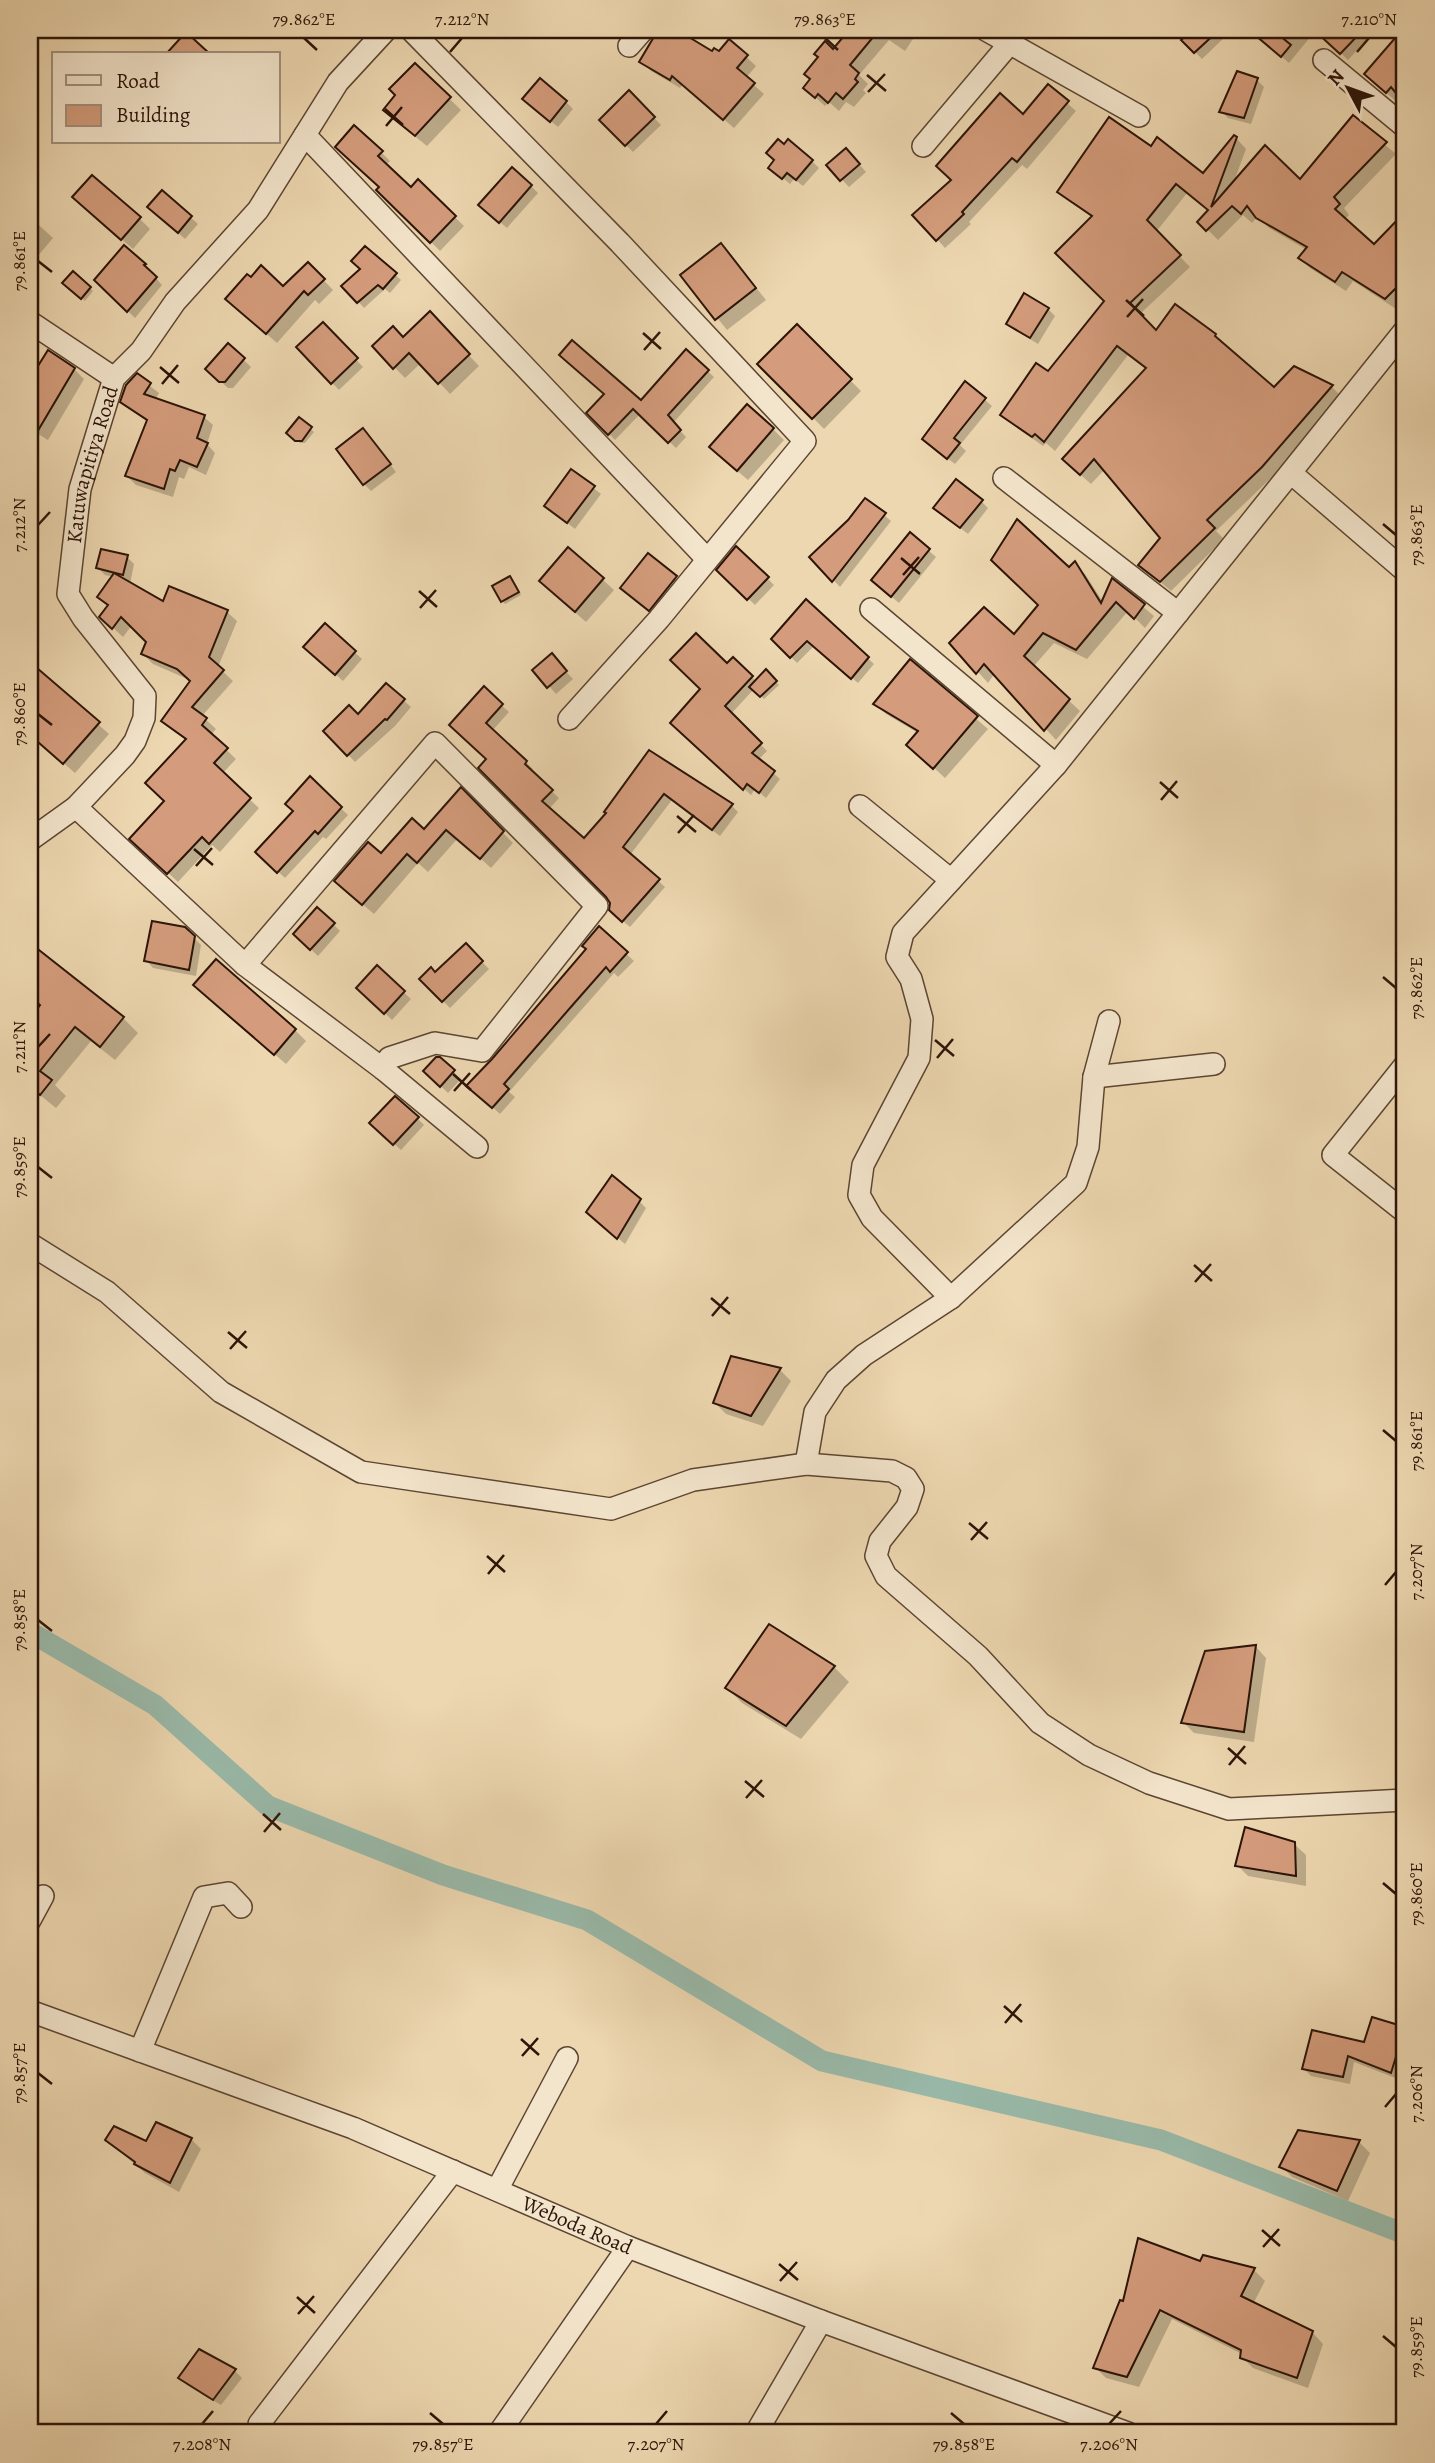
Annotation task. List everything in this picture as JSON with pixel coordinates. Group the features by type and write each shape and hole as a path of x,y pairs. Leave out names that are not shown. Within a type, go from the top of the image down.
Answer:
{"street":[{"name":"Katuwapitiya Road","path":"30,840 76,807 125,755 135,741 144,718 145,696 83,618 68,594 80,489 114,377 141,351 175,302 258,210 338,82 386,30"},
{"path":"411,30 620,243 806,441 659,619 569,719"},
{"path":"629,46 643,30"},
{"path":"986,30 1139,116"},
{"path":"923,146 1010,43"},
{"path":"1324,60 1405,127"},
{"path":"305,135 707,559"},
{"path":"30,322 114,377"},
{"path":"951,1298 872,1218 859,1195 863,1165 919,1058 922,1019 911,979 897,957 903,933 1056,765 1291,473 1398,356 1405,330"},
{"path":"1291,473 1405,571"},
{"path":"1004,478 1178,613"},
{"path":"871,609 1056,765"},
{"path":"246,965 435,743 597,906 482,1051 435,1043 389,1058 383,1069"},
{"path":"860,806 951,880"},
{"path":"76,807 246,965 383,1069 477,1147"},
{"path":"806,1464 815,1412 836,1380 864,1355 951,1298 1076,1183 1088,1147 1094,1077 1108,1021"},
{"path":"1094,1077 1214,1064"},
{"path":"1405,1065 1333,1155 1405,1212"},
{"path":"30,1244 107,1292 221,1392 360,1472 611,1509 693,1480 806,1464 892,1471 906,1478 913,1489 907,1507 880,1541 876,1556 886,1576 978,1656 1041,1723 1089,1755 1149,1783 1229,1809 1405,1800"},
{"path":"140,2051 204,1897 228,1893 241,1907"},
{"path":"30,1920 43,1896"},
{"name":"Weboda Road","path":"30,2011 353,2128 628,2247 1128,2433"},
{"path":"497,2190 567,2058"},
{"path":"259,2424 453,2171"},
{"path":"499,2433 628,2247"},
{"path":"756,2433 821,2321"}],"building":[{"path":"658,30 677,30 712,51 714,48 719,51 729,39 748,55 737,68 755,83 723,120 672,76 670,80 639,62"},
{"path":"849,30 879,30 850,65 859,73 855,79 858,82 843,99 836,93 828,103 818,94 815,98 803,88 810,79 804,74 818,57 814,54 825,41 833,49"},
{"path":"1192,30 1219,30 1194,53 1181,40"},
{"path":"1249,30 1273,30 1291,45 1281,57"},
{"path":"1314,30 1363,30 1340,54"},
{"path":"1402,30 1405,30 1405,104 1391,87 1386,93 1364,74"},
{"path":"186,32 208,52 168,52"},
{"path":"415,63 451,97 415,136 383,110 395,95 389,89"},
{"path":"1237,71 1258,78 1244,118 1219,112"},
{"path":"540,78 567,101 550,122 522,99"},
{"path":"1048,84 1069,101 1017,162 1012,158 962,212 964,214 936,241 912,215 951,180 936,166 1000,93 1023,114"},
{"path":"629,90 655,117 625,146 599,120"},
{"path":"1353,115 1387,142 1334,197 1340,204 1335,209 1374,244 1405,212 1405,279 1385,299 1342,272 1335,282 1298,258 1307,247 1256,218 1247,206 1241,214 1232,206 1206,231 1197,222 1208,210 1176,184 1147,220 1181,255 1130,303 1156,330 1175,304 1216,334 1215,336 1274,387 1294,366 1333,385 1262,467 1207,520 1215,528 1160,582 1138,565 1160,538 1094,459 1080,475 1062,459 1146,368 1117,346 1044,442 1035,434 1032,437 1000,415 1036,363 1048,371 1104,301 1055,253 1092,216 1057,192 1109,117 1151,146 1157,137 1203,173 1234,135 1237,137 1211,207 1265,145 1300,179"},
{"path":"354,125 383,151 378,156 411,187 418,179 456,216 430,243 376,190 379,187 335,147"},
{"path":"778,139 784,144 788,139 813,160 796,180 787,173 782,179 768,168 774,160 766,153"},
{"path":"846,148 860,164 840,181 826,165"},
{"path":"512,167 532,185 499,223 478,205"},
{"path":"92,175 141,217 121,240 72,197"},
{"path":"162,190 192,216 178,233 147,207"},
{"path":"721,243 756,288 715,320 680,275"},
{"path":"124,245 157,277 127,312 94,280"},
{"path":"365,246 397,273 383,289 378,285 357,303 341,286 360,269 351,261"},
{"path":"308,262 325,279 308,295 304,291 266,334 225,299 247,274 251,277 261,265 283,286"},
{"path":"73,271 91,287 81,299 62,283"},
{"path":"1024,293 1049,308 1030,338 1006,324"},
{"path":"430,311 470,354 438,384 409,353 393,369 372,346 393,326 403,337"},
{"path":"323,322 358,358 331,384 296,347"},
{"path":"797,324 852,379 812,419 757,364"},
{"path":"572,340 641,400 686,349 709,370 668,415 681,430 668,443 633,409 608,435 586,413 604,394 559,355"},
{"path":"228,343 245,358 225,382 219,382 205,369"},
{"path":"48,350 75,368 30,444 30,365 36,369"},
{"path":"137,373 151,383 144,394 205,415 197,438 208,443 197,467 180,460 175,471 170,469 164,489 125,476 147,420 120,402 126,385"},
{"path":"965,381 986,398 954,438 960,443 947,459 922,439"},
{"path":"747,404 774,428 737,471 709,447"},
{"path":"299,417 312,427 302,441 295,441 286,433"},
{"path":"363,428 391,464 363,485 336,449"},
{"path":"571,469 595,486 567,523 544,506"},
{"path":"956,479 983,500 960,528 933,508"},
{"path":"865,498 886,513 832,582 809,557 848,520"},
{"path":"1017,519 1069,567 1075,561 1101,603 1112,578 1145,604 1134,619 1116,602 1076,650 1043,633 1024,656 1070,699 1044,731 984,664 976,674 949,643 984,607 1014,634 1038,605 991,560"},
{"path":"910,532 930,549 891,597 871,580"},
{"path":"736,546 769,577 747,600 716,570"},
{"path":"568,547 604,578 575,612 539,581"},
{"path":"101,549 128,555 123,575 96,568"},
{"path":"648,553 677,576 649,611 620,588"},
{"path":"114,573 163,601 169,586 228,610 209,657 224,670 192,707 207,718 202,725 228,748 214,763 251,798 209,844 202,837 167,874 129,839 164,801 145,783 186,739 161,721 190,681 177,669 141,654 146,642 121,617 112,629 99,617 108,605 97,597"},
{"path":"510,576 519,592 501,602 492,586"},
{"path":"806,599 869,657 851,679 807,641 790,658 771,639"},
{"path":"325,623 356,651 335,675 303,647"},
{"path":"696,633 727,663 733,657 753,676 725,706 762,743 752,753 775,771 759,793 747,784 743,790 670,723 700,689 670,660"},
{"path":"552,653 567,671 547,688 532,670"},
{"path":"910,659 978,716 933,769 906,745 918,731 873,704"},
{"path":"30,662 100,722 63,764 30,735"},
{"path":"766,669 777,681 760,697 749,687"},
{"path":"386,683 405,699 387,720 347,756 323,731 349,705 358,714"},
{"path":"484,686 503,704 486,723 527,761 525,764 553,790 542,801 584,838 606,813 604,812 649,750 733,804 712,830 664,794 623,847 660,879 622,922 609,910 610,903 606,897 478,768 486,759 449,725"},
{"path":"310,776 342,807 318,834 315,831 277,873 255,852 293,811 285,804"},
{"path":"461,787 504,831 480,859 446,830 417,863 407,854 362,905 334,881 368,842 381,853 412,818 424,829"},
{"path":"317,907 335,923 310,950 293,934"},
{"path":"152,921 185,927 195,936 189,970 144,961"},
{"path":"599,926 628,952 610,972 606,967 570,1008 504,1084 509,1089 492,1108 466,1086 586,949 582,946"},
{"path":"466,943 483,961 442,1002 419,979 431,967 435,972"},
{"path":"39,950 124,1017 100,1047 75,1027 40,1071 52,1080 40,1095 30,1086 30,1018 40,1005 30,996 30,962"},
{"path":"216,959 296,1029 274,1055 193,985"},
{"path":"377,965 405,991 384,1014 356,988"},
{"path":"436,1057 440,1057 455,1070 440,1087 423,1071"},
{"path":"395,1096 419,1117 393,1145 369,1123"},
{"path":"612,1175 641,1199 617,1239 586,1212"},
{"path":"731,1356 781,1368 751,1416 713,1403"},
{"path":"769,1624 835,1666 786,1726 725,1688"},
{"path":"1256,1645 1244,1732 1181,1723 1205,1651"},
{"path":"1245,1827 1295,1842 1296,1876 1235,1866"},
{"path":"1372,2017 1405,2027 1391,2073 1348,2056 1343,2077 1302,2069 1312,2030 1364,2042"},
{"path":"156,2122 192,2138 170,2183 134,2164 135,2162 105,2140 114,2126 146,2141"},
{"path":"1298,2130 1360,2140 1337,2191 1279,2167"},
{"path":"1138,2238 1200,2261 1203,2255 1255,2268 1241,2296 1313,2331 1297,2378 1240,2358 1241,2350 1160,2310 1127,2377 1093,2368 1120,2300 1123,2301"},
{"path":"199,2349 236,2369 213,2400 178,2378"}],"waterway":[{"path":"30,1632 155,1705 268,1806 443,1875 587,1920 822,2061 1161,2140 1405,2234"}]}
